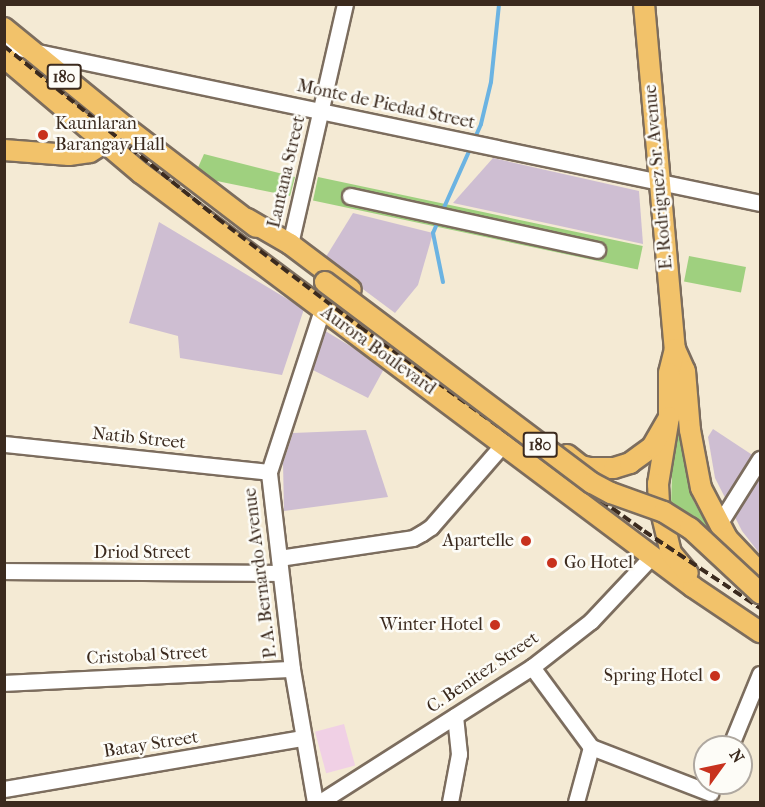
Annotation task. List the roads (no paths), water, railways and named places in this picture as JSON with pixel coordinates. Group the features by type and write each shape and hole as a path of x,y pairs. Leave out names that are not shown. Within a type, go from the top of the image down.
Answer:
{"main road":[{"name":"E. Rodriguez Sr. Avenue","path":"644,4 675,349 669,373 669,417 658,484 662,523 676,562 719,599 760,624"},
{"name":"Aurora Boulevard","path":"4,28 124,126 592,483 611,493 664,512 690,528 760,593"},
{"name":"Aurora Boulevard","path":"4,57 141,173 652,556 719,599 760,632"},
{"path":"4,150 69,155 90,152 106,144 124,126"},
{"path":"247,219 290,244 581,466 607,468 630,463 652,447 669,417"},
{"name":"E. Rodriguez Sr. Avenue","path":"675,349 685,371 690,430 701,488 718,524 739,553 760,573"}],"street":[{"name":"Lantana Street","path":"290,244 345,4"},
{"name":"Monte de Piedad Street","path":"4,45 760,203"},
{"path":"350,196 597,250"},
{"name":"P. A. Bernardo Avenue","path":"315,802 292,669 269,472 322,310"},
{"name":"Driod Street","path":"4,571 279,565 413,538 431,527 504,443"},
{"name":"Natib Street","path":"4,444 269,472"},
{"path":"718,524 760,459"},
{"name":"C. Benitez Street","path":"320,802 532,667 591,621 652,556"},
{"path":"532,667 591,747 693,786"},
{"name":"Cristobal Street","path":"4,683 292,669"},
{"path":"735,735 760,674"},
{"path":"450,802 459,754 455,716"},
{"name":"Batay Street","path":"4,789 303,738"},
{"path":"576,802 591,747"}],"waterway":[{"path":"474,140 481,124 491,82 499,4"},
{"path":"442,212 471,147"},
{"path":"439,219 433,233 443,282"}],"railway":[{"path":"4,46 217,218 360,327 644,531 760,608"}],"place":[{"name":"Kaunlaran Barangay Hall","path":"43,135"},
{"name":"Apartelle","path":"526,541"},
{"name":"Go Hotel","path":"552,563"},
{"name":"Winter Hotel","path":"495,625"},
{"name":"Spring Hotel","path":"715,676"}]}
